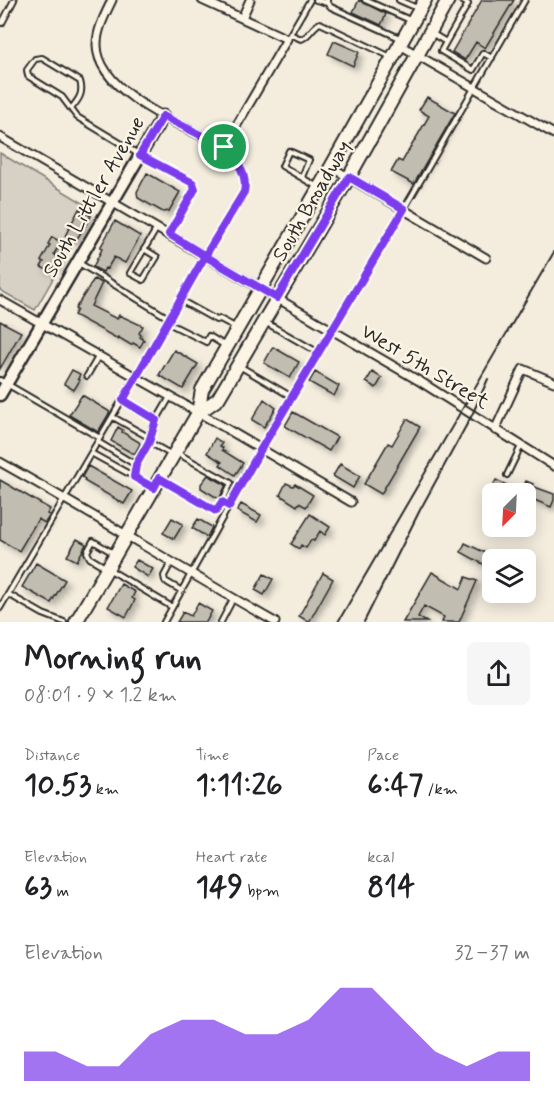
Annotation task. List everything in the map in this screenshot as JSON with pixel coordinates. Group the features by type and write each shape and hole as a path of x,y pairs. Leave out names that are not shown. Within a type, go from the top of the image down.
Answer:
{"main road":[{"name":"South Broadway","path":"198,413 218,399 349,177 448,0"},
{"name":"South Broadway","path":"76,622 198,413 202,390 422,5"}],"street":[{"name":"South Littler Avenue","path":"0,395 3,381 42,324 163,116 128,94 109,75 99,60 97,43 99,30 112,0"},
{"path":"163,116 224,147 288,36 202,0"},
{"path":"242,18 250,0"},
{"path":"401,42 417,54 554,134"},
{"name":"West 5th Street","path":"0,136 421,382 554,466"},
{"path":"331,167 486,258"},
{"path":"0,300 351,502"},
{"path":"495,430 523,369 554,382"},
{"path":"0,462 275,622"}],"lane":[{"path":"1,23 14,0"},
{"path":"309,0 288,36 305,38 320,23 393,57"},
{"path":"316,0 327,2 331,7 401,42"},
{"path":"365,0 413,21"},
{"path":"399,0 422,5"},
{"path":"461,0 468,4 441,51 482,75"},
{"path":"164,622 261,449 525,0"},
{"path":"429,32 446,42"},
{"path":"473,70 483,53 492,58"},
{"path":"71,109 81,97 80,81 42,58 35,59 27,69 28,76 62,97 71,109 77,117 140,155 193,183 195,189 169,234"},
{"path":"0,608 244,192 246,183 237,159 224,147"},
{"path":"302,177 309,160 289,151 282,166 319,188"},
{"path":"144,249 157,256 143,280 130,273 144,249 157,228"},
{"path":"78,263 206,342 209,336 227,346"},
{"path":"180,300 237,329"},
{"path":"263,321 319,353"},
{"path":"87,376 98,357"},
{"path":"238,364 292,397"},
{"path":"3,381 136,465"},
{"path":"134,477 136,465 156,420 170,397"},
{"path":"123,400 156,420"},
{"path":"91,453 134,477 157,483 216,511 222,502 231,483 174,454 113,417"},
{"path":"507,475 521,446"},
{"path":"222,502 229,506"},
{"path":"115,554 93,541 87,552 90,558 172,607"},
{"path":"171,563 164,576 165,581 182,591"},
{"path":"8,594 64,622"},
{"path":"221,622 234,599"}],"shaded area":[{"path":"0,153 93,209 35,310 0,290"}],"building":[{"path":"359,0 386,14 381,25 353,12"},
{"path":"482,0 514,0 485,48 476,42 465,60 452,52"},
{"path":"334,41 359,52 353,66 328,54"},
{"path":"427,97 455,113 414,184 391,172 398,160 402,162 429,116 419,110"},
{"path":"147,173 180,192 169,211 163,212 138,198 137,192"},
{"path":"79,209 91,216 75,242 65,236"},
{"path":"115,221 140,236 125,263 114,257 103,272 93,267 102,249 100,248"},
{"path":"52,237 61,242 54,254 61,261 56,269 51,266 49,271 41,267 44,262 41,261"},
{"path":"94,279 102,283 91,306 117,319 119,315 143,326 139,333 144,340 140,347 133,343 131,345 118,337 118,339 74,315 77,310 75,309"},
{"path":"0,321 21,332 0,369"},
{"path":"273,347 299,362 290,378 264,363"},
{"path":"174,350 198,364 183,389 159,375"},
{"path":"72,370 80,374 78,379 80,380 74,390 64,384"},
{"path":"315,372 339,386 334,396 309,382"},
{"path":"372,372 382,378 376,388 366,382"},
{"path":"82,395 110,412 98,432 69,415"},
{"path":"264,399 276,408 264,427 252,420"},
{"path":"293,412 337,437 329,451 285,426"},
{"path":"407,419 420,427 381,494 364,484 388,443 392,445"},
{"path":"118,427 139,442 135,453 111,441"},
{"path":"215,438 222,443 220,446 222,450 243,463 235,475 220,465 222,462 207,453"},
{"path":"340,464 360,476 353,488 333,476"},
{"path":"88,466 132,491 124,504 84,481 82,477"},
{"path":"208,475 226,485 219,499 201,488 201,484"},
{"path":"0,480 50,509 47,514 50,515 45,523 38,519 19,551 0,540"},
{"path":"286,483 293,486 295,484 313,495 306,507 299,503 297,506 280,495"},
{"path":"536,487 554,494 551,507 536,501"},
{"path":"241,504 261,515 257,522 237,511"},
{"path":"310,514 330,527 325,535 320,531 306,548 301,545 299,549 291,544"},
{"path":"172,518 183,524 174,539 163,533"},
{"path":"198,519 212,527 207,537 192,528"},
{"path":"77,539 86,544 77,561 67,556"},
{"path":"465,543 482,551 482,564 461,552"},
{"path":"137,560 153,569 148,577 132,567"},
{"path":"36,563 65,580 51,603 22,587"},
{"path":"432,572 461,589 466,577 477,581 459,622 442,622 444,617 424,606 418,617 427,622 403,622"},
{"path":"323,573 333,579 309,622 299,616"},
{"path":"264,574 273,579 264,595 255,590"},
{"path":"121,584 135,592 132,598 135,600 126,617 108,607"},
{"path":"198,603 212,611 206,622 177,622 183,612 191,616"}],"railway":[{"path":"338,622 554,252"},
{"path":"364,622 420,510 472,415 488,379"}],"route":[{"path":"224,147 163,116 140,155 193,183 195,189 169,234 205,256 123,400 156,420 149,442 136,465 134,477 154,488 159,478 216,511 222,502 229,506 404,209 349,177 277,298 205,256 244,192 246,183 237,159 224,147"}]}
